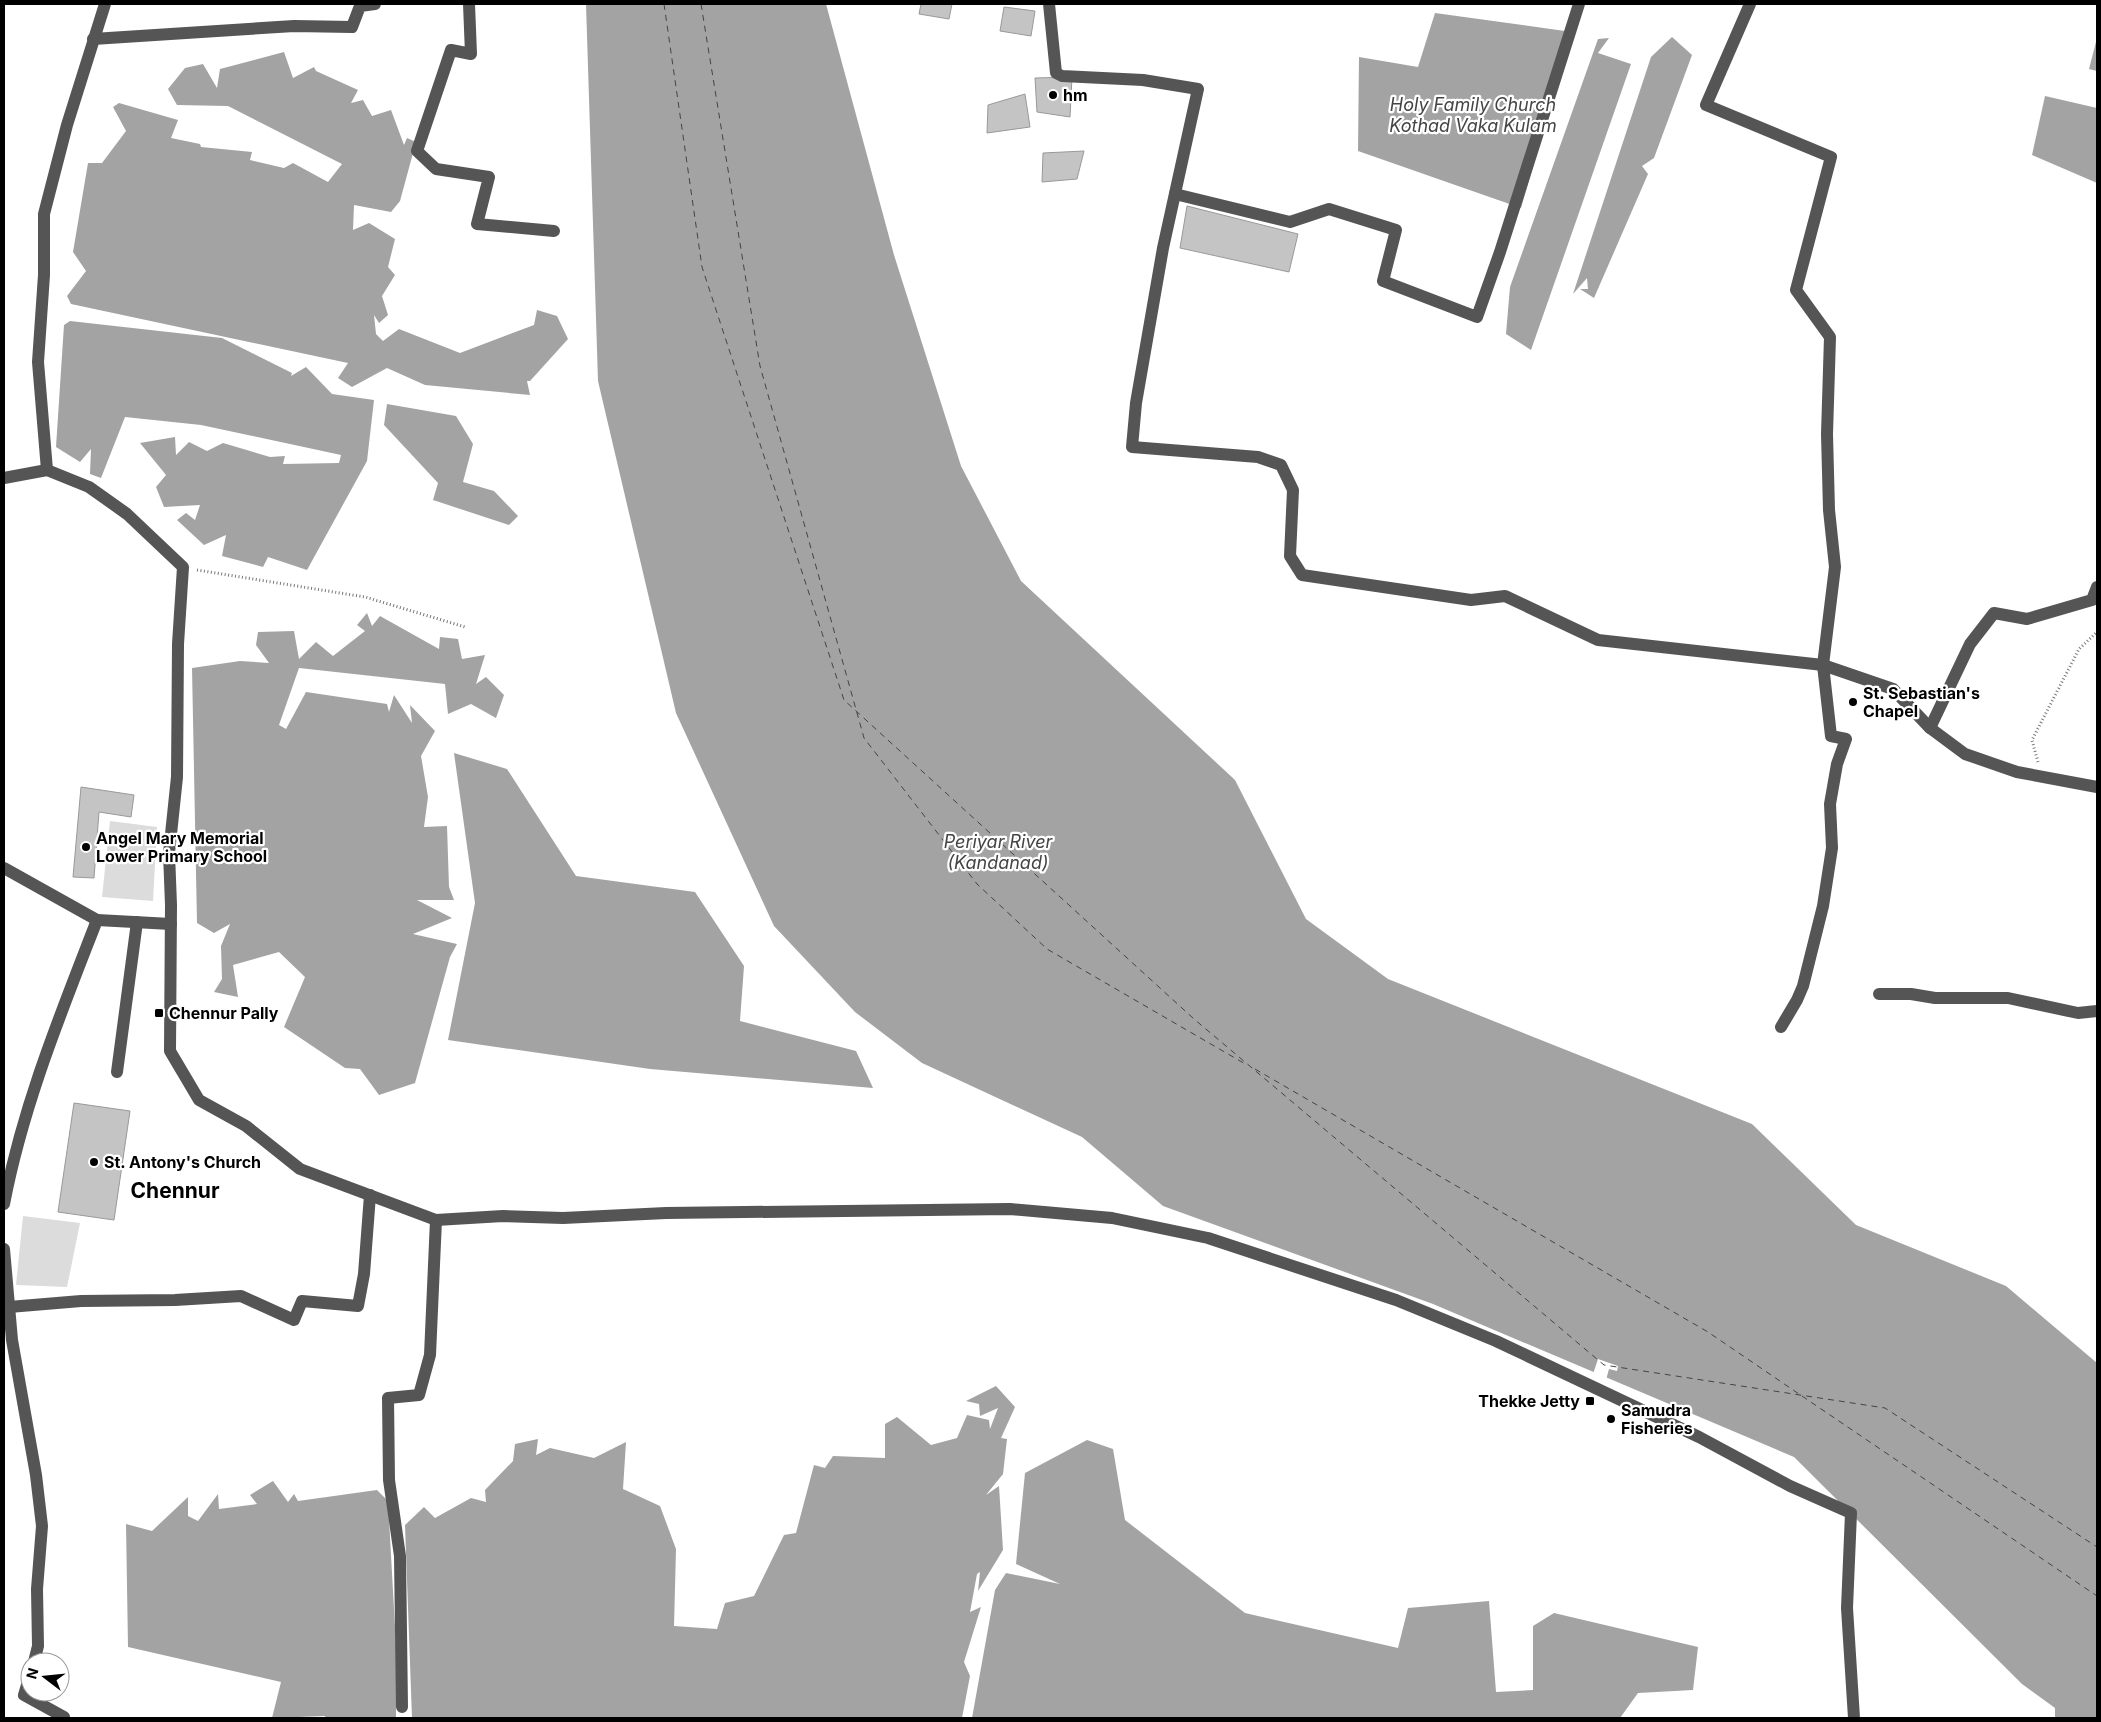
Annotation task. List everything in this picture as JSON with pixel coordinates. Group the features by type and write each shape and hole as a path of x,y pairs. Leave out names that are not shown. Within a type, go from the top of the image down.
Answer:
{"street":[{"path":"47,470 38,362 44,275 44,214 67,125 105,4"},
{"path":"93,39 294,26 352,27 360,6 375,4"},
{"path":"469,4 471,54 451,50 417,151 436,169 489,177 477,224 554,231"},
{"path":"1049,4 1056,73 1062,76 1143,80 1198,89 1175,194 1138,393 1132,447 1258,458 1280,465 1293,490 1290,556 1302,575 1471,600 1506,596 1598,640 1823,665 1893,689 1930,728 1965,754 2017,772 2097,787"},
{"path":"1175,194 1290,222 1329,209 1396,230 1383,281 1477,317 1500,252 1579,4"},
{"path":"1750,4 1706,105 1831,157 1796,290 1830,337 1827,453 1829,510 1835,567 1823,665 1831,736 1846,739 1837,764 1830,804 1832,848 1823,906 1802,986 1797,1000 1781,1027"},
{"path":"4,478 47,470 89,487 127,514 183,567 178,644 177,777 169,853 171,924 170,1051 199,1100 246,1126 300,1169 436,1220 503,1216 563,1218 666,1213 931,1209 1019,1210 1112,1218 1208,1238 1396,1300 1496,1341 1580,1379 1700,1437 1790,1486 1851,1513 1847,1608 1854,1718"},
{"path":"1930,728 1970,644 1994,613 2028,619 2092,600 2097,587"},
{"path":"4,868 97,920 171,924"},
{"path":"4,1204 13,1157 37,1077 97,920"},
{"path":"118,1072 137,922"},
{"path":"1879,994 2008,998 2078,1013 2097,1011"},
{"path":"6,1308 81,1301 175,1300 241,1296 294,1320 302,1300 358,1306 364,1274 370,1195"},
{"path":"402,1706 400,1556 389,1480 388,1398 419,1394 430,1355 436,1220"},
{"path":"4,1249 6,1308 36,1475 42,1526 37,1589 36,1652"},
{"path":"37,1702 64,1717"}],"path":[{"path":"183,567 365,597 465,627"},
{"path":"2042,777 2032,740 2079,649 2097,632"}],"shaded area":[{"path":"110,821 157,827 153,901 102,897"},
{"path":"23,1216 80,1223 67,1287 16,1285"}],"water":[{"name":"Periyar River (Kandanad)","path":"586,4 826,4 894,255 961,466 1021,581 1235,780 1306,919 1388,979 1752,1124 1856,1225 2006,1286 2097,1363 2097,1718 2055,1718 2055,1708 2022,1684 1794,1457 1433,1304 1163,1206 1082,1137 922,1063 855,1012 774,926 676,713 598,381"},
{"name":"Holy Family Church Kothad Vaka Kulam","path":"1435,13 1572,32 1521,208 1358,151 1359,57 1418,67"},
{"path":"1672,37 1692,55 1654,158 1642,166 1648,174 1594,298 1580,289 1588,289 1587,278 1573,294 1651,57"},
{"path":"1609,38 1598,53 1631,64 1531,350 1506,334 1510,287 1598,39"},
{"path":"2097,38 2097,71 2089,69"},
{"path":"284,52 293,78 314,67 316,71 358,90 351,103 363,100 372,116 391,110 404,145 407,138 416,142 400,201 391,212 354,205 353,230 369,223 395,239 388,267 395,275 382,296 388,315 379,323 374,315 376,334 383,341 399,329 460,353 534,325 537,310 557,316 568,339 530,381 527,381 530,395 425,385 387,368 352,387 338,378 348,363 71,304 67,296 86,271 73,252 88,163 102,163 126,131 113,107 119,103 178,120 171,138 200,144 201,147 252,152 250,160 284,168 293,163 328,182 342,164 228,106 177,105 168,89 185,68 203,64 217,88 220,69"},
{"path":"2045,96 2097,108 2097,183 2032,155"},
{"path":"70,321 222,338 292,373 291,376 306,367 332,394 374,400 367,461 307,570 268,557 263,567 222,556 226,535 204,545 177,520 186,513 195,520 200,505 164,507 156,487 166,475 140,443 175,437 176,455 189,442 207,451 223,443 270,457 285,456 283,464 339,463 341,455 201,425 125,417 101,478 90,474 91,449 80,462 56,447 64,325"},
{"path":"387,404 456,416 473,444 463,482 494,491 518,516 509,525 433,500 438,483 384,425"},
{"path":"367,613 372,626 380,616 439,649 440,637 458,639 462,659 485,655 476,684 486,677 504,695 496,718 471,704 448,714 445,684 299,668 279,725 286,729 306,692 387,704 389,712 394,695 412,723 410,705 435,731 421,756 428,797 424,827 447,826 449,887 454,900 417,900 452,918 413,934 457,944 450,957 415,1083 379,1095 360,1069 345,1068 284,1027 305,977 279,952 233,965 238,997 214,992 222,979 221,946 230,924 214,933 197,923 192,668 240,661 269,663 256,645 258,632 294,631 299,659 316,642 333,656 365,631 357,625"},
{"path":"454,753 507,769 576,876 695,892 744,966 740,1021 856,1051 873,1088 650,1069 448,1040 475,903"},
{"path":"996,1386 1015,1407 1001,1438 1007,1439 1003,1474 986,1495 999,1486 1003,1550 978,1591 980,1572 977,1574 970,1612 981,1607 964,1662 970,1676 962,1718 412,1718 405,1525 424,1507 435,1518 471,1498 486,1502 485,1490 513,1461 515,1444 538,1439 536,1455 550,1448 594,1458 626,1442 623,1489 660,1506 676,1549 674,1626 717,1629 725,1603 754,1596 784,1535 796,1533 814,1465 825,1468 833,1456 885,1458 885,1424 897,1417 931,1445 957,1438 967,1415 989,1420 990,1429 998,1408 980,1416 979,1404 966,1401"},
{"path":"1087,1440 1113,1449 1125,1520 1245,1613 1398,1648 1408,1608 1489,1601 1496,1692 1533,1690 1533,1626 1554,1613 1698,1647 1693,1690 1638,1693 1620,1718 972,1718 995,1590 1006,1573 1060,1584 1016,1564 1025,1473"},
{"path":"273,1481 288,1502 294,1494 298,1501 377,1490 388,1501 396,1645 396,1718 325,1718 325,1716 272,1718 281,1682 128,1647 126,1524 152,1531 188,1497 188,1516 198,1521 218,1494 219,1509 257,1504 250,1495"}],"pier":[{"path":"1598,1359 1618,1366 1617,1371 1609,1369 1606,1380 1593,1374"}],"building":[{"path":"921,4 952,4 949,19 919,14"},
{"path":"1004,7 1035,11 1031,36 1000,31"},
{"name":"hm","path":"1072,77 1070,117 1037,112 1035,78"},
{"name":"hm","path":"1025,94 1030,127 987,133 988,105"},
{"name":"hm","path":"1084,151 1077,179 1042,182 1043,153"},
{"path":"1187,206 1298,234 1289,272 1180,248"},
{"name":"Angel Mary Memorial Lower Primary School","path":"81,787 134,795 131,817 99,812 94,878 73,877"},
{"name":"St. Antony's Church","path":"74,1103 130,1111 114,1220 58,1212"}],"ferry route":[{"path":"664,4 702,267 844,700 1194,1019 1604,1365 1885,1408 2097,1547"},
{"path":"701,4 760,366 864,738 977,884 1047,949 1247,1065"},
{"path":"1255,1069 1708,1332 1799,1394"},
{"path":"1802,1396 2097,1596"}],"place":[{"name":"hm","path":"1053,95"},
{"name":"St. Sebastian's Chapel","path":"1853,702"},
{"name":"Angel Mary Memorial Lower Primary School","path":"86,847"},
{"name":"Chennur Pally","path":"159,1013"},
{"name":"St. Antony's Church","path":"94,1162"},
{"name":"Thekke Jetty","path":"1590,1401"},
{"name":"Samudra Fisheries","path":"1611,1419"}],"district":[{"name":"Chennur","path":"175,1190"}]}
